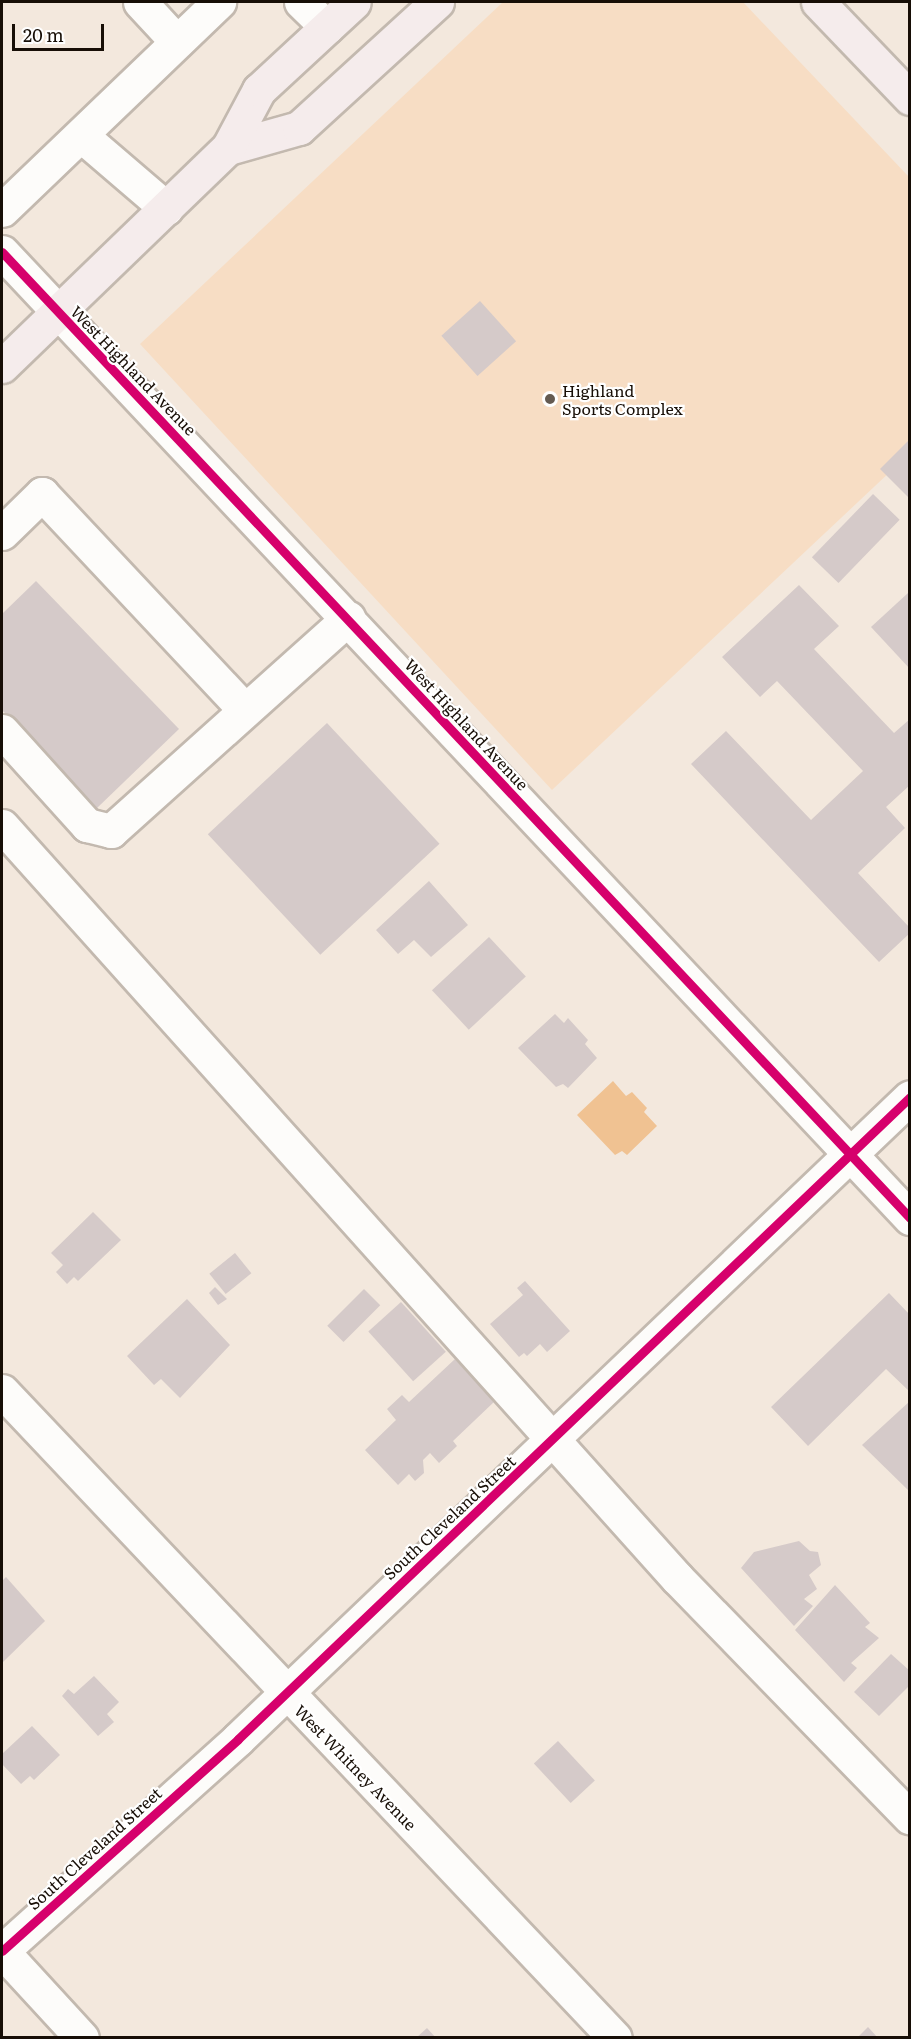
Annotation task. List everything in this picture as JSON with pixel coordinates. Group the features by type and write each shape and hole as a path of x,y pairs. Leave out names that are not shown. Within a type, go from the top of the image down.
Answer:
{"main road":[{"path":"2,366 228,148 259,90 354,2"},
{"path":"228,148 299,128 437,2"},
{"path":"818,2 909,98"}],"street":[{"path":"140,2 177,42"},
{"path":"2,210 82,136 219,2"},
{"path":"302,2 327,27"},
{"path":"82,136 166,208"},
{"name":"West Highland Avenue","path":"2,252 909,1218"},
{"path":"2,533 42,495 245,710"},
{"path":"2,731 87,825 111,831 348,618"},
{"path":"2,826 677,1578 909,1818"},
{"name":"South Cleveland Street","path":"2,1951 285,1693 554,1440 909,1096"},
{"name":"West Whitney Avenue","path":"2,1390 285,1693 615,2037"},
{"path":"2,1951 82,2037"}],"shaded area":[{"name":"Highland Sports Complex","path":"503,2 743,2 909,177 909,454 552,790 140,344"},
{"path":"613,1081 626,1096 632,1092 647,1108 644,1112 657,1126 627,1155 622,1151 615,1155 577,1115"}],"building":[{"path":"480,301 516,341 477,376 441,336"},
{"path":"910,439 910,495 908,497 880,469"},
{"path":"873,494 900,520 838,583 812,557"},
{"path":"36,581 179,729 96,809 2,710 2,614"},
{"path":"799,585 839,626 814,649 894,733 910,719 910,785 886,807 905,828 858,873 910,928 910,933 879,962 691,764 726,731 811,820 863,771 777,681 760,697 722,657"},
{"path":"908,593 910,595 910,669 871,627"},
{"path":"327,723 440,844 320,955 208,834"},
{"path":"429,881 468,925 431,957 414,940 398,954 376,930"},
{"path":"489,937 526,976 469,1030 432,990"},
{"path":"555,1014 564,1023 568,1018 588,1040 585,1044 597,1058 568,1088 563,1084 556,1087 518,1048"},
{"path":"93,1212 121,1240 78,1281 74,1277 67,1284 56,1272 63,1265 51,1253"},
{"path":"235,1253 251,1273 226,1294 209,1274"},
{"path":"525,1281 570,1331 547,1352 540,1344 527,1356 524,1353 519,1357 490,1324 523,1295 517,1288"},
{"path":"215,1287 227,1299 218,1305 209,1293"},
{"path":"364,1289 380,1305 343,1342 327,1326"},
{"path":"889,1293 910,1315 910,1392 886,1369 808,1446 771,1407"},
{"path":"187,1299 230,1345 180,1398 161,1379 154,1385 127,1356"},
{"path":"401,1302 446,1352 413,1381 368,1331"},
{"path":"455,1359 495,1401 453,1441 457,1446 439,1463 430,1453 423,1460 424,1473 415,1481 409,1474 398,1485 365,1450 396,1420 387,1409 402,1395 409,1402"},
{"path":"910,1401 910,1492 862,1445"},
{"path":"799,1541 810,1551 818,1552 821,1565 809,1575 817,1589 804,1599 813,1606 794,1626 741,1568 754,1552"},
{"path":"6,1577 45,1621 2,1663 2,1581"},
{"path":"835,1585 870,1623 865,1627 879,1638 851,1663 857,1668 844,1682 795,1630"},
{"path":"891,1654 910,1671 910,1685 879,1716 854,1692"},
{"path":"94,1676 119,1702 107,1714 114,1722 98,1736 62,1696 68,1689 74,1694"},
{"path":"32,1726 60,1755 34,1780 30,1776 21,1784 2,1764 2,1754"},
{"path":"558,1741 595,1780 571,1803 534,1764"},
{"path":"868,2027 878,2038 857,2038"},
{"path":"427,2028 436,2038 416,2038"}],"cycle path":[{"path":"2,252 910,1218"},
{"path":"2,1951 238,1739 910,1097"}],"place":[{"name":"Highland Sports Complex","path":"550,399"}]}
